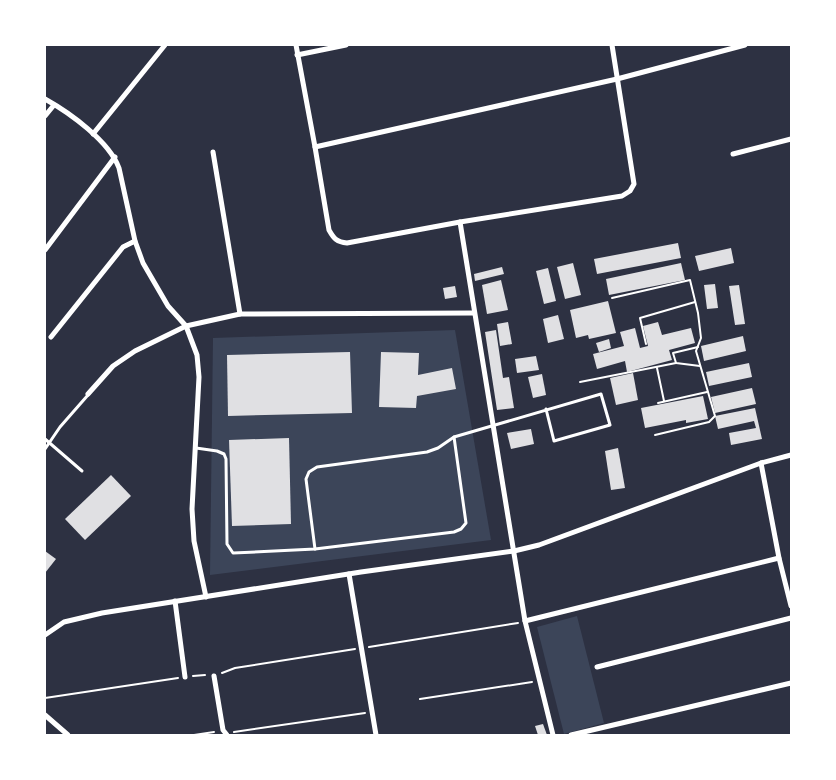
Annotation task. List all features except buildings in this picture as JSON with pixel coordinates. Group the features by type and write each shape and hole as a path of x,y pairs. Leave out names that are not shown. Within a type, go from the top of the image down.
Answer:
{"street":[{"path":"93,134 165,45"},
{"path":"296,45 316,147 329,230 338,242 347,243 460,222 622,196 630,191 634,184 612,45"},
{"path":"297,55 346,45"},
{"path":"316,147 617,79 745,45"},
{"path":"45,99 103,142 115,157 135,241 143,263 168,306 186,326 196,355 199,377 192,517 194,541 206,597"},
{"path":"45,116 54,105"},
{"path":"733,154 791,139"},
{"path":"213,152 240,314"},
{"path":"45,250 115,157"},
{"path":"460,222 525,622 553,735"},
{"path":"50,337 123,247 135,241"},
{"path":"88,394 113,366 136,351 186,326 240,314 474,313"},
{"path":"45,635 64,622 102,613 349,574 514,551 539,545 761,463 791,454"},
{"path":"761,463 779,558 791,606"},
{"path":"525,622 779,558"},
{"path":"349,574 376,735"},
{"path":"176,601 185,677"},
{"path":"598,667 791,618"},
{"path":"214,676 223,730 229,734"},
{"path":"571,735 791,682"},
{"path":"45,717 68,735"}],"lane":[{"path":"45,449 60,427 88,394"},
{"path":"315,549 306,479 309,472 317,467 427,452 438,448 454,437 546,409 601,394 610,425 554,440 546,409"},
{"path":"195,448 217,451 224,454 226,459 227,544 233,553 315,549 454,532 461,529 466,523 454,437"},
{"path":"45,439 82,472"}],"path":[{"path":"612,298 690,280 702,338 696,351 715,416 709,422 655,435"},
{"path":"646,344 640,318 695,302"},
{"path":"676,363 673,353 698,346"},
{"path":"580,382 676,363 700,366"},
{"path":"657,368 664,401"},
{"path":"658,403 707,392"},
{"path":"45,698 199,675 214,676"},
{"path":"420,700 540,681"},
{"path":"229,734 372,712"},
{"path":"194,735 223,730"}],"shaded area":[{"path":"455,330 491,540 210,575 213,338"},
{"path":"577,616 604,723 564,734 537,627"}]}
